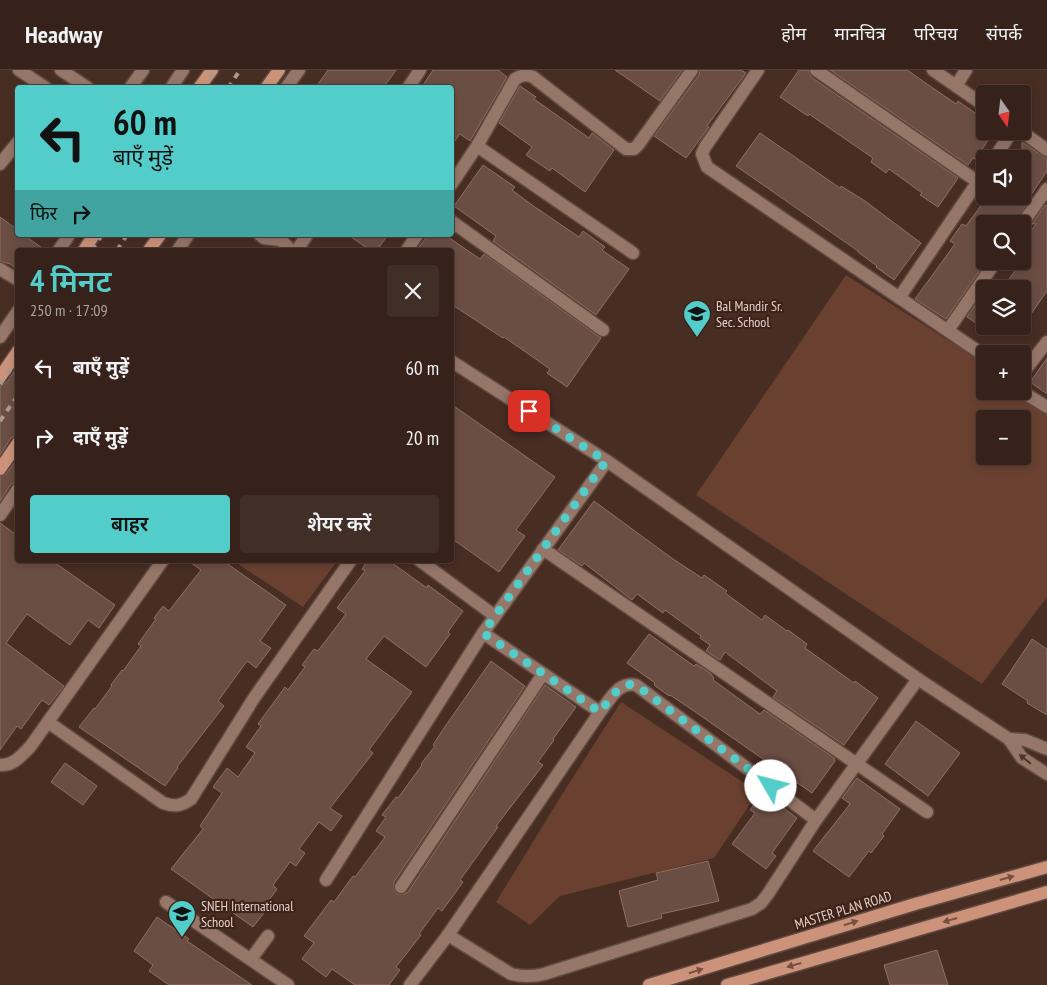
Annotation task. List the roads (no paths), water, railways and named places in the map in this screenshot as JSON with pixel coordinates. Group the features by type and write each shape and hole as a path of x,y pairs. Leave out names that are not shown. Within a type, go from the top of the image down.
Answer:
{"main road":[{"path":"201,85 212,70"},
{"path":"268,85 279,70"},
{"path":"85,248 93,237"},
{"path":"150,248 159,237"},
{"path":"0,377 15,355"},
{"path":"0,469 15,447"},
{"name":"MASTER PLAN ROAD","path":"649,985 915,904 1047,867"},
{"path":"727,985 1047,892"}],"street":[{"path":"61,70 84,85"},
{"path":"132,85 143,70"},
{"path":"173,85 183,70"},
{"path":"288,85 299,70"},
{"path":"410,85 420,70"},
{"path":"454,180 477,146 515,80 521,76 528,75 626,149 634,148 638,145 692,70"},
{"path":"758,70 702,154 707,168 976,350"},
{"path":"816,70 976,174"},
{"path":"933,70 976,100"},
{"path":"956,86 966,70"},
{"path":"26,72 42,85"},
{"path":"1031,138 1047,150"},
{"path":"0,164 15,146"},
{"path":"477,146 633,253"},
{"path":"899,298 976,184"},
{"path":"1028,215 1047,189"},
{"path":"454,223 603,330"},
{"path":"60,248 68,237"},
{"path":"179,248 187,237"},
{"path":"263,237 280,238 289,248"},
{"path":"298,248 306,237"},
{"path":"407,248 416,237"},
{"path":"0,270 15,278"},
{"path":"948,330 990,270"},
{"path":"0,337 15,315"},
{"path":"1031,362 1047,342"},
{"path":"454,364 606,461 918,679 1009,739 1022,758 1047,774"},
{"path":"1031,398 1047,408"},
{"path":"326,880 483,633 606,461"},
{"path":"0,515 15,493"},
{"path":"543,549 927,812"},
{"path":"0,765 4,766 16,761 30,747 161,563"},
{"path":"48,722 163,803 174,807 183,805 191,799 254,698 348,563"},
{"path":"423,563 495,616"},
{"path":"483,633 600,712"},
{"path":"401,887 543,674"},
{"path":"448,935 511,974 533,977 738,914 752,908 761,903 816,820 918,679"},
{"path":"410,985 448,935 618,688 630,684 636,685 816,820"},
{"path":"1009,739 1025,740 1047,749"},
{"path":"166,902 288,985"},
{"path":"251,959 268,936"}],"railway":[{"path":"205,85 215,70"},
{"path":"230,85 240,70"},
{"path":"93,248 101,237"},
{"path":"118,248 126,237"},
{"path":"0,384 15,363"},
{"path":"0,421 15,399"}],"place":[{"name":"Bal Mandir Sr. Sec. School","path":"697,338"},
{"name":"SNEH International School","path":"182,938"}]}
